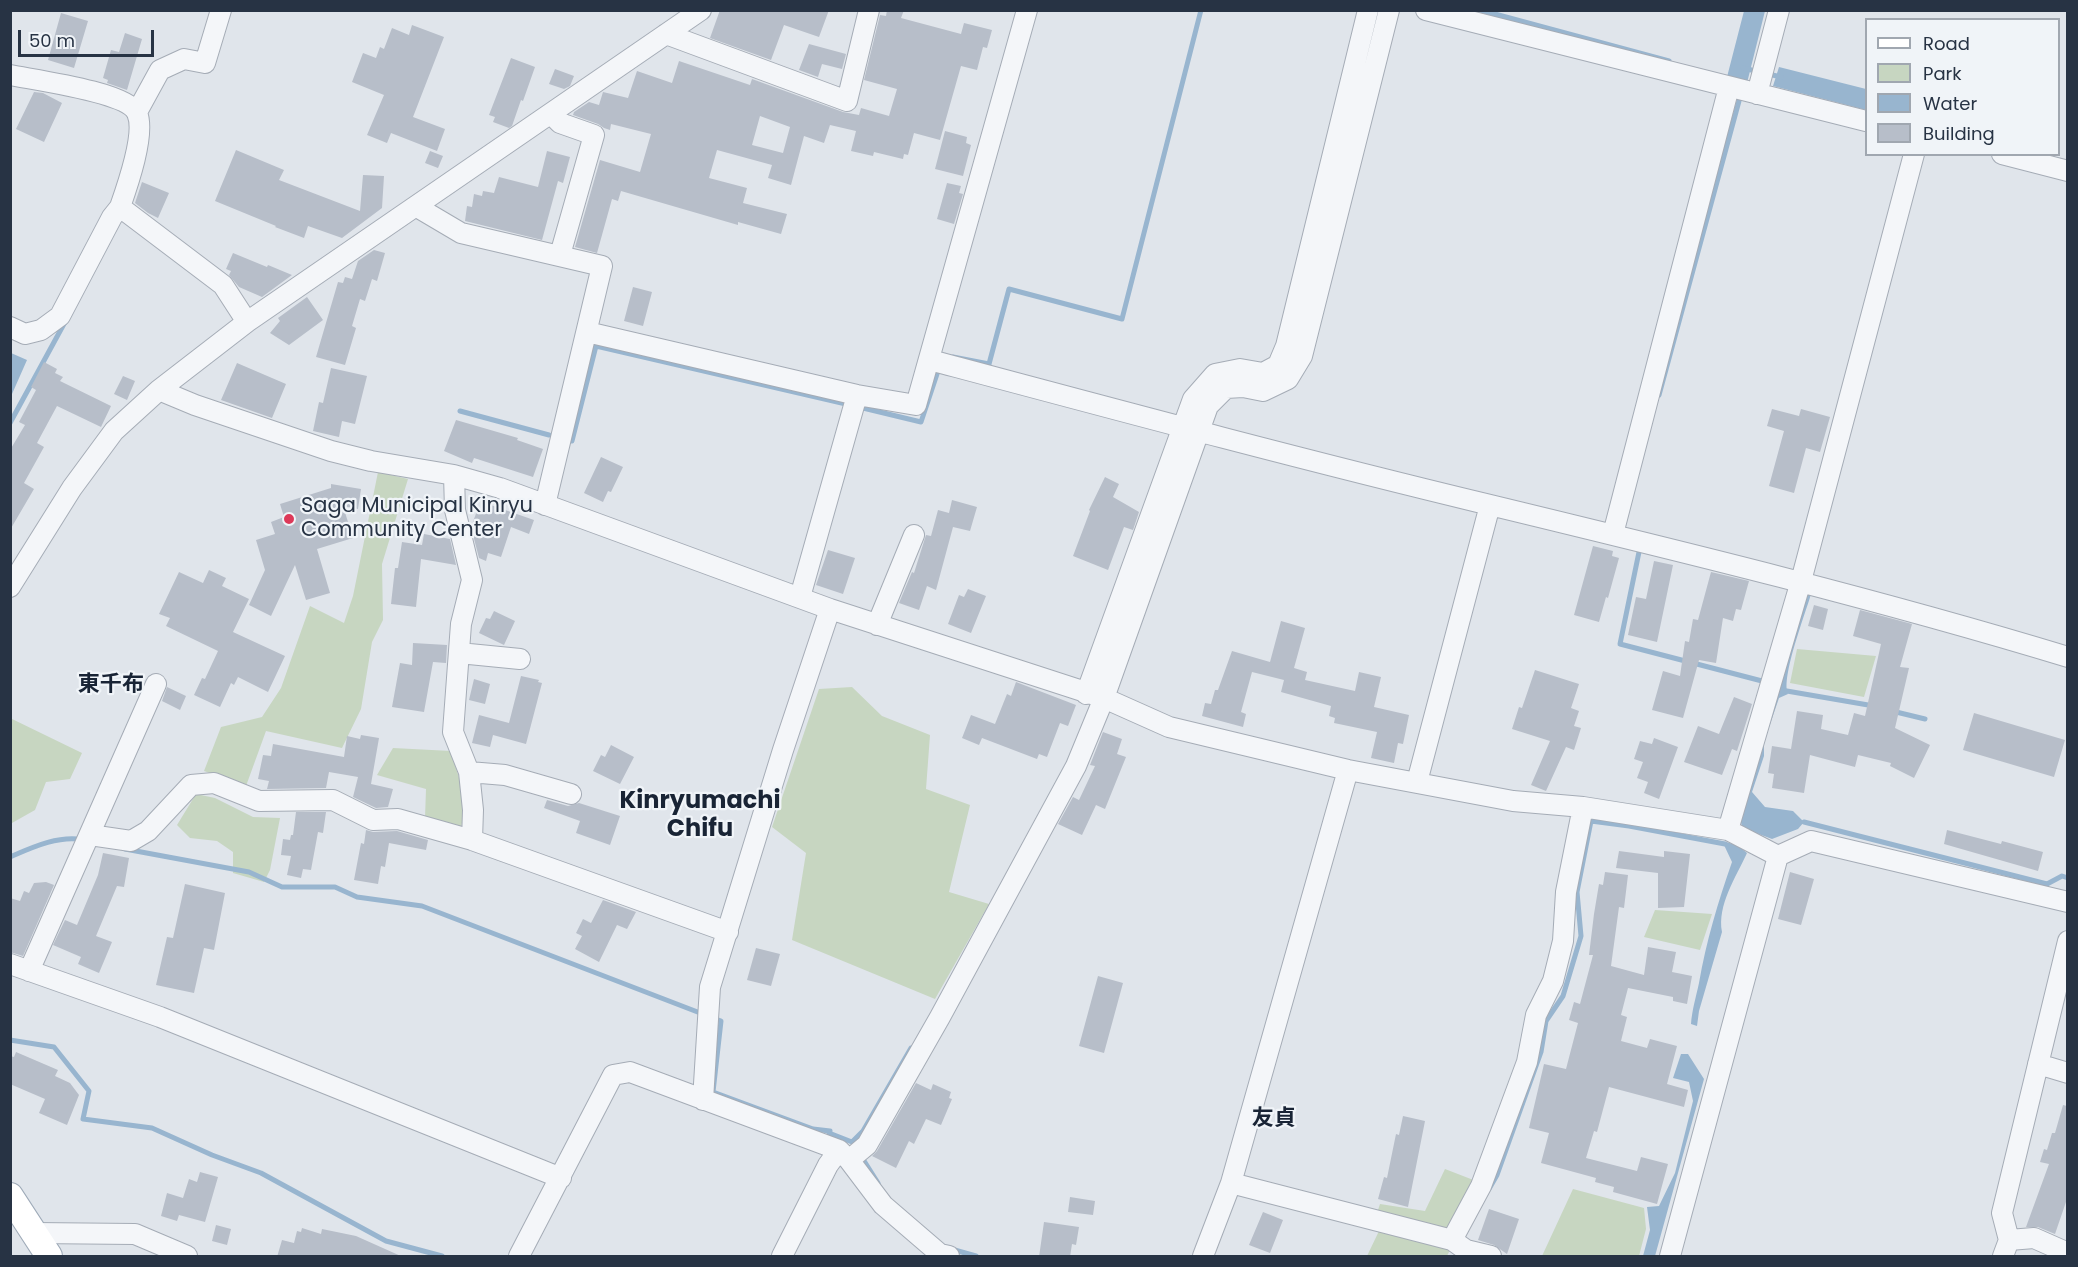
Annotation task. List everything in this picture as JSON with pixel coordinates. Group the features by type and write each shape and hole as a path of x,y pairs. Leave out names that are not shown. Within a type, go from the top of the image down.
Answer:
{"main road":[{"path":"10,1196 49,1257"}],"street":[{"path":"136,112 160,70 184,59 205,63 221,10"},
{"path":"10,587 72,488 114,431 159,390 248,322 701,10"},
{"path":"666,34 847,101 869,10"},
{"path":"586,332 857,394 916,405 1027,10"},
{"path":"1191,430 1193,399 1215,374 1240,369 1263,373 1278,364 1286,346 1368,10"},
{"path":"782,1257 828,1165 867,1145 940,1017 1071,776 1095,696 1191,430 1208,406 1226,388 1242,387 1263,391 1288,379 1302,356 1389,10"},
{"path":"1761,79 1779,10"},
{"path":"1448,13 1729,87 1761,79 1865,121"},
{"path":"10,75 91,90 129,106 136,112 139,129 132,171 120,207 112,217 60,316 41,330 25,334 10,327"},
{"path":"1613,534 1729,87"},
{"path":"551,114 560,123 594,135 560,255"},
{"path":"1728,830 1801,581 1913,156"},
{"path":"2010,156 2067,171"},
{"path":"120,207 223,285 248,322"},
{"path":"417,207 461,233 602,266 545,505"},
{"path":"930,360 1191,430 1801,581 1962,625 2067,657"},
{"path":"159,390 195,405 331,451 371,461 454,475 500,488 830,609 1095,696 1169,727 1348,770 1513,801 1583,807 1728,830 1778,856"},
{"path":"800,597 857,394"},
{"path":"454,475 455,510 472,579 461,624 453,732 469,772 474,810 472,840"},
{"path":"1417,782 1490,505"},
{"path":"877,625 914,535"},
{"path":"703,1100 710,987 783,750 830,609"},
{"path":"459,653 520,658"},
{"path":"29,971 156,684"},
{"path":"1203,1257 1231,1183 1348,770"},
{"path":"469,772 505,776 571,794"},
{"path":"87,842 131,841 148,831 192,785 214,783 259,801 333,800 373,820 398,819 472,840 728,932"},
{"path":"1459,1245 1527,1062 1536,1015 1553,981 1563,940 1566,892 1583,807"},
{"path":"1778,856 1811,841 2067,902"},
{"path":"1670,1257 1778,856"},
{"path":"2067,942 2002,1213 2006,1248 2034,1238 2067,1253"},
{"path":"10,964 160,1017 561,1178"},
{"path":"2038,1064 2067,1073"},
{"path":"519,1257 613,1075 630,1072 819,1141 844,1155 883,1205 940,1254 949,1257"},
{"path":"1231,1183 1459,1245 1491,1257"},
{"path":"34,1233 135,1234 187,1257"}],"green space":[{"path":"378,472 408,479 382,564 383,620 372,642 361,709 342,748 266,731 246,786 204,771 221,727 262,717 281,688 310,606 344,623 353,596"},
{"path":"1797,649 1876,656 1864,697 1790,683"},
{"path":"852,687 882,716 930,735 926,789 970,805 949,892 989,904 935,999 792,940 806,853 772,827 819,689"},
{"path":"10,718 82,753 70,779 46,782 35,810 12,823"},
{"path":"393,748 451,751 466,801 461,828 425,818 426,789 377,775"},
{"path":"196,794 215,798 253,817 280,818 270,870 264,882 233,873 233,852 217,841 190,838 177,825"},
{"path":"1655,910 1712,914 1700,950 1644,937"},
{"path":"1445,1169 1476,1181 1448,1233 1377,1213 1380,1204 1425,1211"},
{"path":"1573,1189 1644,1208 1646,1229 1639,1256 1542,1256"},
{"path":"1379,1231 1451,1248 1447,1256 1367,1256"}],"water":[{"path":"1744,11 1765,11 1747,83 1727,77"},
{"path":"1779,67 1865,89 1865,110 1773,86"},
{"path":"11,353 27,360 10,394"},
{"path":"1807,591 1811,594 1791,660 1788,694 1779,698 1764,742 1764,756 1752,792 1765,807 1793,811 1804,822 1798,829 1772,839 1748,830 1741,848 1747,853 1725,901 1721,922 1722,932 1699,1011 1697,1026 1691,1024 1693,1009 1713,922 1732,862 1724,845 1726,842 1733,844 1742,826 1738,813"},
{"path":"1681,1054 1688,1054 1704,1079 1655,1256 1643,1256 1650,1230 1647,1207 1659,1206 1675,1173 1693,1101 1689,1082 1673,1078"}],"building":[{"path":"720,10 829,10 819,37 784,25 771,60 710,38"},
{"path":"887,10 904,10 901,18 961,34 964,23 992,30 987,48 983,47 977,70 961,66 940,140 914,133 908,155 904,154 903,159 874,152 873,156 851,151 856,131 830,125 824,143 804,136 791,185 768,178 772,165 717,150 709,178 747,188 743,203 787,214 781,234 738,222 738,225 621,191 618,201 612,199 597,253 575,247 600,160 640,172 651,134 611,124 610,130 573,115 574,112 589,102 599,105 603,92 628,98 637,71 672,83 679,61 750,85 752,79 843,112 859,115 861,108 889,116 897,89 864,80 880,15 886,16","holes":["760,116 790,127 783,153 752,145"]},
{"path":"61,13 88,21 74,68 48,60"},
{"path":"412,25 444,37 413,117 445,129 437,151 391,133 387,143 367,135 384,95 352,82 363,53 376,58 380,47 384,49 392,28 409,35"},
{"path":"125,33 142,39 127,90 107,83 108,80 103,78 111,50 119,52"},
{"path":"809,44 846,54 842,69 822,64 818,77 799,70"},
{"path":"511,58 535,67 523,101 521,100 512,126 509,128 493,122 495,117 489,115"},
{"path":"555,69 574,76 570,86 564,89 549,84"},
{"path":"34,92 43,93 62,103 44,142 16,129"},
{"path":"945,131 967,137 966,143 971,145 963,176 935,169"},
{"path":"236,150 284,170 279,180 360,211 363,175 384,176 382,208 342,238 308,226 304,238 275,227 215,201"},
{"path":"430,151 443,156 438,168 425,163"},
{"path":"547,151 570,157 563,183 558,181 542,240 465,221 467,206 472,207 474,194 482,196 483,191 494,193 499,177 538,187"},
{"path":"142,182 169,193 158,218 135,203"},
{"path":"947,183 961,186 959,193 963,194 954,224 937,219"},
{"path":"374,250 385,253 377,281 372,279 365,301 360,299 352,326 356,328 345,365 316,357 338,282 343,283 345,277 352,279 358,261"},
{"path":"233,253 292,275 262,297 239,287 229,275 231,271 226,269"},
{"path":"633,287 652,292 643,326 624,321"},
{"path":"307,297 323,320 289,345 270,333 280,321 278,318"},
{"path":"44,362 57,369 55,373 63,377 60,381 111,406 101,427 57,406 37,443 44,447 24,483 34,489 10,530 10,450 25,425 19,422 36,390 31,387"},
{"path":"237,363 286,384 272,418 221,400"},
{"path":"331,368 367,376 355,424 342,421 339,437 313,431 319,402 323,403"},
{"path":"123,376 135,381 127,400 114,394"},
{"path":"1772,409 1799,416 1801,409 1830,417 1820,452 1806,448 1794,493 1769,486 1784,431 1767,426"},
{"path":"456,420 518,438 517,440 543,449 533,477 474,458 472,463 444,451"},
{"path":"601,457 623,467 611,492 608,491 603,502 584,493"},
{"path":"1105,477 1119,484 1113,497 1139,512 1133,530 1124,527 1108,570 1073,556 1089,510"},
{"path":"331,484 361,489 358,509 343,506 353,538 317,549 330,593 306,600 295,565 271,616 249,605 265,570 256,540 275,534 271,522 284,517 280,504 331,488"},
{"path":"952,500 977,507 970,531 953,527 936,590 927,586 919,610 899,603 912,572 914,573 926,535 931,536 938,510 949,513"},
{"path":"485,503 534,520 529,534 511,527 501,557 488,553 486,561 479,558 471,527 477,511 481,512"},
{"path":"424,534 450,539 456,565 421,559 416,607 391,604 395,568 398,568 402,542 422,545"},
{"path":"1593,546 1613,551 1612,556 1619,558 1599,622 1574,615"},
{"path":"828,550 855,558 843,594 816,585"},
{"path":"1654,561 1673,565 1657,642 1628,635 1636,597 1646,599"},
{"path":"209,570 226,578 222,586 249,599 233,632 285,656 268,692 238,677 234,685 231,683 220,707 194,695 202,678 205,679 218,651 166,626 170,618 159,614 179,572 203,583"},
{"path":"1711,572 1749,581 1741,610 1736,609 1733,621 1723,618 1716,663 1699,660 1683,718 1652,710 1663,671 1680,676 1685,641 1689,642 1693,619 1698,620"},
{"path":"968,589 986,596 971,633 948,624 959,595 964,597"},
{"path":"1814,605 1828,609 1823,630 1808,626"},
{"path":"1860,610 1912,624 1900,667 1909,668 1895,728 1930,745 1914,778 1890,766 1891,763 1858,755 1855,767 1810,755 1804,793 1772,788 1774,774 1768,773 1772,746 1791,749 1797,711 1823,715 1821,729 1848,735 1854,713 1865,716 1881,644 1853,636"},
{"path":"494,611 515,621 504,645 479,633 486,618 490,619"},
{"path":"1281,621 1305,628 1294,668 1307,672 1305,680 1355,691 1359,672 1381,677 1374,707 1409,715 1403,744 1398,743 1394,763 1371,758 1377,732 1334,723 1335,718 1329,716 1331,706 1281,692 1284,680 1252,672 1241,712 1246,714 1243,727 1202,716 1205,703 1211,704 1215,690 1218,690 1232,651 1270,662"},
{"path":"413,643 447,645 446,663 433,662 424,712 392,707 400,663 412,665"},
{"path":"1535,670 1579,684 1571,708 1579,711 1574,726 1581,728 1574,750 1566,747 1546,791 1531,785 1550,741 1512,729"},
{"path":"521,676 539,680 538,682 542,683 526,744 493,735 490,747 472,743 479,715 509,723"},
{"path":"474,679 490,684 485,704 469,700"},
{"path":"1016,682 1076,705 1068,726 1060,723 1047,757 1039,754 1037,759 982,738 979,745 962,738 971,715 995,724 1007,694 1011,696"},
{"path":"167,687 186,696 180,710 162,701"},
{"path":"1734,697 1752,704 1737,751 1732,749 1722,775 1684,762 1698,726 1719,734"},
{"path":"1974,713 2065,740 2054,777 1963,750"},
{"path":"1103,732 1122,739 1117,754 1126,757 1105,809 1096,805 1082,835 1058,824 1073,797 1079,800 1095,766 1090,765"},
{"path":"361,735 379,738 371,784 393,789 388,807 376,808 353,797 358,777 329,772 326,788 267,789 269,781 258,779 263,755 271,756 273,744 344,757 347,736 360,739"},
{"path":"1654,738 1678,747 1659,799 1644,793 1648,782 1637,778 1643,762 1634,759 1640,741 1652,744"},
{"path":"611,745 634,757 620,784 593,771 601,755 605,757"},
{"path":"547,800 568,806 579,803 620,816 610,845 576,833 580,821 544,808"},
{"path":"296,812 326,812 323,833 318,832 311,870 303,869 301,878 287,875 291,856 281,855 283,839 290,840 293,835"},
{"path":"366,830 397,831 428,840 426,850 389,843 385,867 381,866 378,884 354,880 361,843 364,844"},
{"path":"1947,830 2043,852 2038,871 1944,844"},
{"path":"1619,851 1664,857 1664,851 1690,854 1684,907 1658,908 1658,873 1616,868"},
{"path":"103,853 129,858 124,887 117,886 96,936 112,942 99,973 78,964 81,957 53,945 65,920 77,925 98,875"},
{"path":"1605,872 1628,875 1624,908 1619,907 1611,966 1644,975 1648,947 1676,952 1672,972 1692,976 1687,1004 1673,1001 1673,997 1628,988 1621,1015 1627,1017 1621,1041 1647,1048 1650,1039 1677,1046 1667,1084 1688,1090 1684,1107 1609,1087 1597,1132 1594,1131 1586,1158 1637,1171 1641,1157 1668,1164 1657,1204 1613,1192 1614,1187 1595,1182 1596,1178 1541,1163 1549,1133 1529,1128 1544,1064 1566,1069 1578,1023 1569,1020 1574,1002 1580,1004 1593,955 1589,955 1594,914 1599,884 1603,885"},
{"path":"1790,872 1814,879 1801,925 1778,919"},
{"path":"46,882 54,885 23,956 10,952 10,898 20,901 24,891 29,893 34,883"},
{"path":"185,884 225,893 214,950 204,948 194,993 156,985 167,937 173,938"},
{"path":"603,900 636,912 627,929 617,925 599,962 575,949 582,936 576,933 583,919 591,923"},
{"path":"756,948 780,954 771,986 747,980"},
{"path":"1098,976 1123,983 1104,1053 1079,1046"},
{"path":"16,1052 58,1070 55,1076 70,1083 79,1095 67,1125 39,1113 45,1099 10,1084 10,1056 14,1057"},
{"path":"916,1083 931,1090 933,1084 951,1092 949,1098 952,1099 941,1125 926,1119 914,1144 909,1141 896,1168 872,1156"},
{"path":"2063,1105 2067,1106 2067,1199 2055,1234 2038,1227 2026,1227 2049,1164 2040,1162 2044,1149 2047,1150 2052,1133 2055,1133"},
{"path":"1403,1116 1425,1121 1408,1207 1378,1199 1384,1177 1387,1178 1396,1134 1399,1135"},
{"path":"200,1172 218,1177 205,1222 179,1215 177,1221 161,1216 167,1193 183,1198 189,1179 197,1182"},
{"path":"1070,1197 1095,1201 1093,1215 1068,1212"},
{"path":"1489,1209 1519,1219 1507,1254 1494,1245 1478,1240"},
{"path":"1263,1212 1283,1220 1270,1253 1249,1245"},
{"path":"1044,1222 1079,1227 1076,1245 1072,1244 1070,1257 1039,1257"},
{"path":"216,1225 231,1229 227,1245 212,1241"},
{"path":"302,1228 321,1234 322,1229 356,1236 403,1257 277,1257 282,1240 294,1243 297,1231 301,1232"}],"waterway":[{"path":"953,357 989,364 1009,289 1122,319 1201,10"},
{"path":"1364,71 1379,10"},
{"path":"1480,10 1669,61"},
{"path":"1743,68 1781,77"},
{"path":"1659,395 1739,101"},
{"path":"10,423 65,322"},
{"path":"572,441 596,346 846,404"},
{"path":"863,408 921,422 938,371"},
{"path":"460,411 549,435"},
{"path":"1639,552 1620,644 1762,681"},
{"path":"1781,690 1874,706"},
{"path":"1892,711 1925,719"},
{"path":"1489,1189 1497,1175 1541,1052 1546,1021 1563,996 1581,936 1577,892 1591,821 1725,844"},
{"path":"1804,822 2047,884 2062,876 2068,878"},
{"path":"10,857 56,841 84,840"},
{"path":"125,849 249,872 282,887 335,887 357,897 422,906 721,1021 713,1092 813,1129 830,1131"},
{"path":"10,1040 54,1047 89,1091 83,1119 152,1128 212,1155 261,1173 386,1241 442,1256"},
{"path":"829,1133 852,1142 863,1131 911,1048"},
{"path":"861,1156 878,1183"},
{"path":"951,1249 976,1256"}],"place":[{"name":"Saga Municipal Kinryu Community Center","path":"289,519"}],"district":[{"name":"東千布","path":"111,685"},
{"name":"Kinryumachi Chifu","path":"700,816"},
{"name":"友貞","path":"1274,1119"}]}
